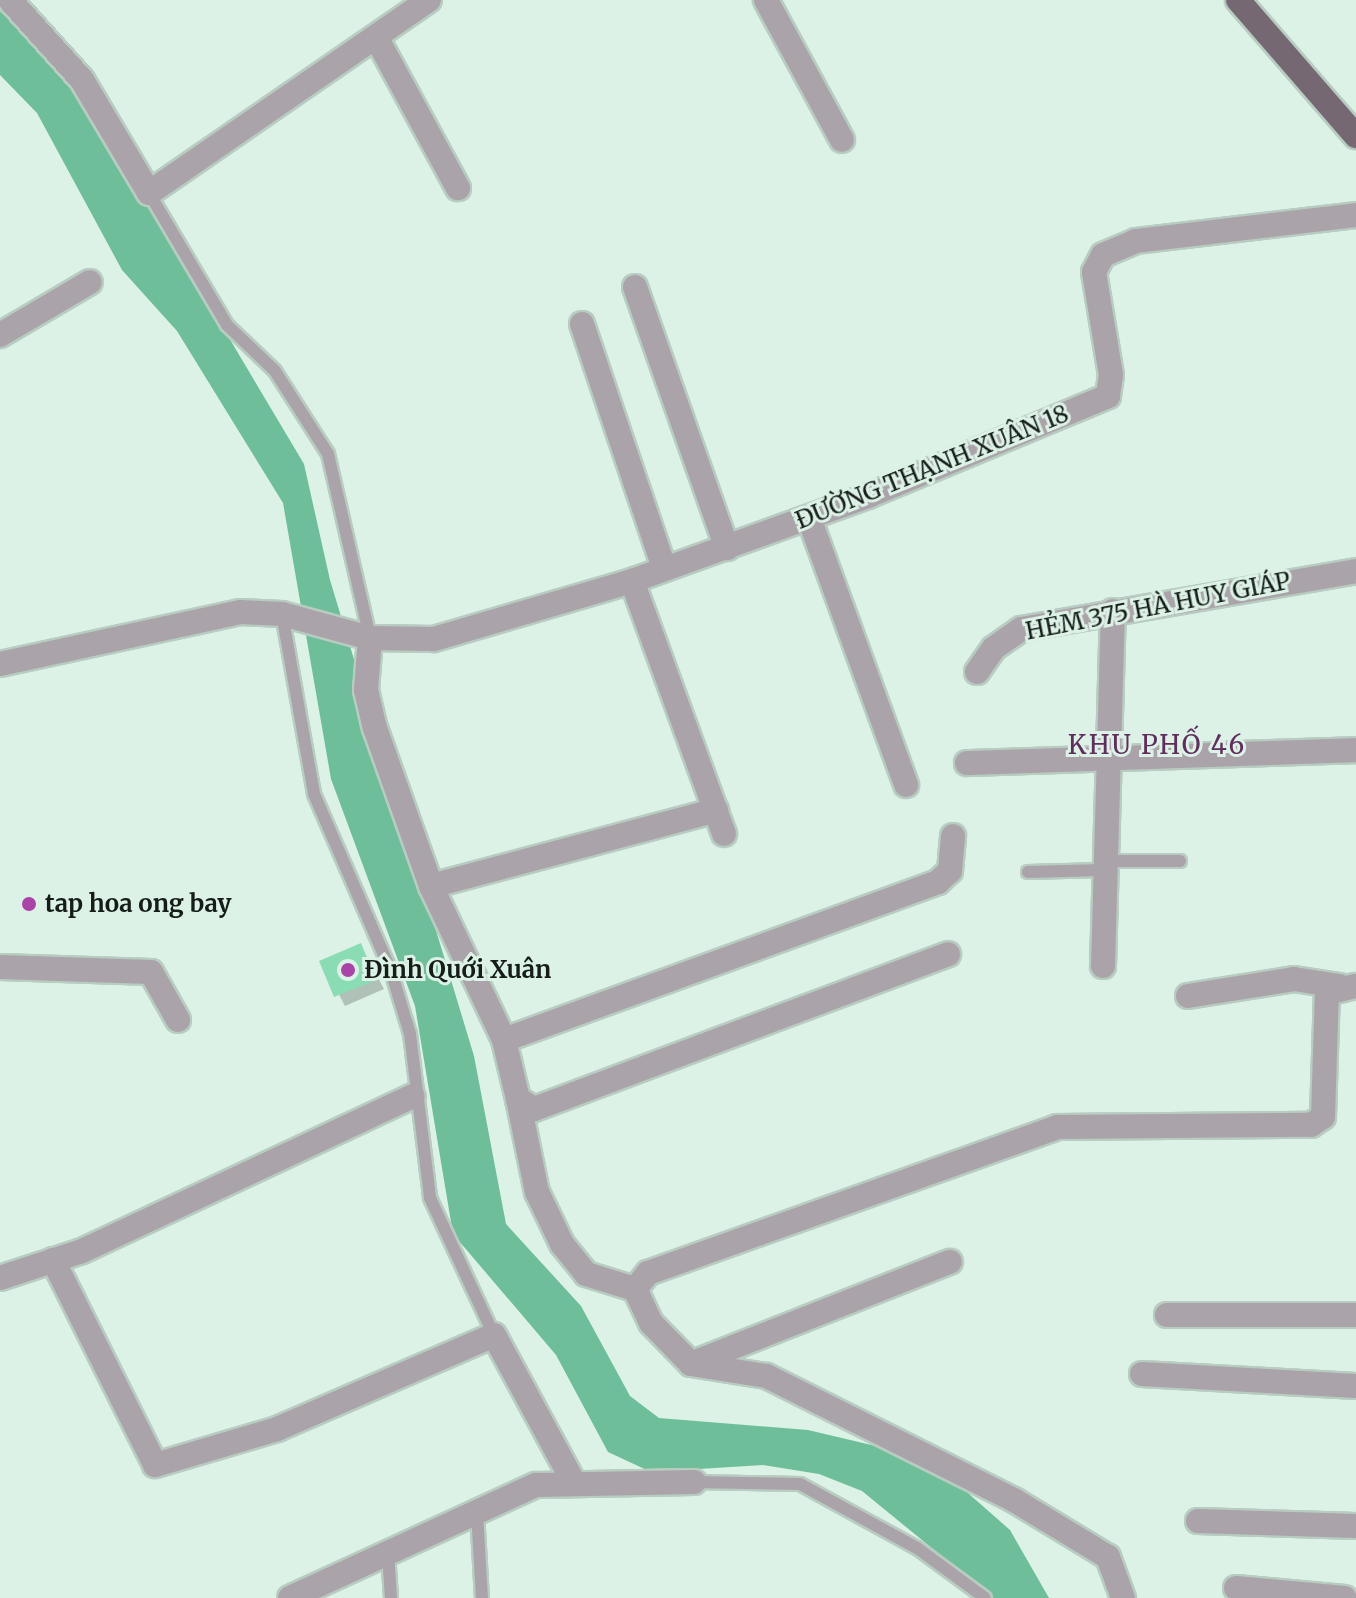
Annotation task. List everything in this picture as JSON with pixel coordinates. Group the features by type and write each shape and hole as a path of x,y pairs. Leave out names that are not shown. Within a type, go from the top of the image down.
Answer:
{"main road":[{"path":"1238,0 1356,136"}],"street":[{"path":"10,0 82,80 149,193 429,0"},
{"path":"766,0 842,140"},
{"path":"376,37 458,188"},
{"name":"ĐƯỜNG THẠNH XUÂN 18","path":"0,664 240,612 282,614 361,636 434,639 632,581 809,518 1108,396 1111,375 1094,272 1103,255 1136,241 1356,215"},
{"path":"0,335 90,282"},
{"path":"635,287 727,548"},
{"path":"582,324 664,568"},
{"path":"809,518 906,785"},
{"name":"HẺM 375 HÀ HUY GIÁP","path":"977,672 994,648 1021,629 1356,571"},
{"path":"632,581 724,834"},
{"path":"1103,966 1105,762 1113,611"},
{"path":"361,636 369,703 431,886 504,1040 537,1192 562,1244 586,1274 635,1289 651,1323 691,1364 766,1376 1014,1500 1108,1557 1123,1598"},
{"path":"967,763 1105,762 1356,750"},
{"path":"431,886 716,810"},
{"path":"504,1040 938,882 950,871 953,836"},
{"path":"518,1099 534,1109 948,954"},
{"path":"0,967 151,972 178,1020"},
{"path":"1188,996 1294,979 1348,986"},
{"path":"635,1289 648,1273 855,1205 1057,1127 1311,1125 1323,1117 1327,993 1348,986"},
{"path":"0,1278 53,1260 413,1096"},
{"path":"53,1260 155,1465 277,1429 494,1335 573,1481"},
{"path":"691,1364 950,1262"},
{"path":"1167,1315 1356,1315"},
{"path":"1142,1374 1356,1386"},
{"path":"290,1598 536,1485 573,1481 694,1482"},
{"path":"1198,1521 1356,1526"},
{"path":"1236,1588 1345,1598"}],"lane":[{"path":"149,193 227,325 275,371 328,454 361,636"},
{"path":"282,614 314,794 391,971 410,1034 413,1096 441,1232 494,1335"},
{"path":"1028,872 1180,861"},
{"path":"694,1482 800,1484 917,1548 985,1598"},
{"path":"477,1512 482,1598"},
{"path":"388,1553 391,1598"}],"shaded area":[{"path":"0,0 62,57 304,464 330,580 474,1056 506,1224 581,1306 630,1396 659,1418 808,1430 884,1448 952,1479 1010,1530 1049,1598 993,1598 862,1491 819,1474 763,1465 651,1472 608,1452 556,1355 453,1234 415,1006 331,779 283,503 177,331 122,270 37,113 0,75"}],"building":[{"name":"Đình Quới Xuân","path":"361,943 376,980 334,997 319,961"}],"place":[{"name":"tap hoa ong bay","path":"29,904"},
{"name":"Đình Quới Xuân","path":"348,970"}],"district":[{"name":"KHU PHỐ 46","path":"1157,745"}]}
